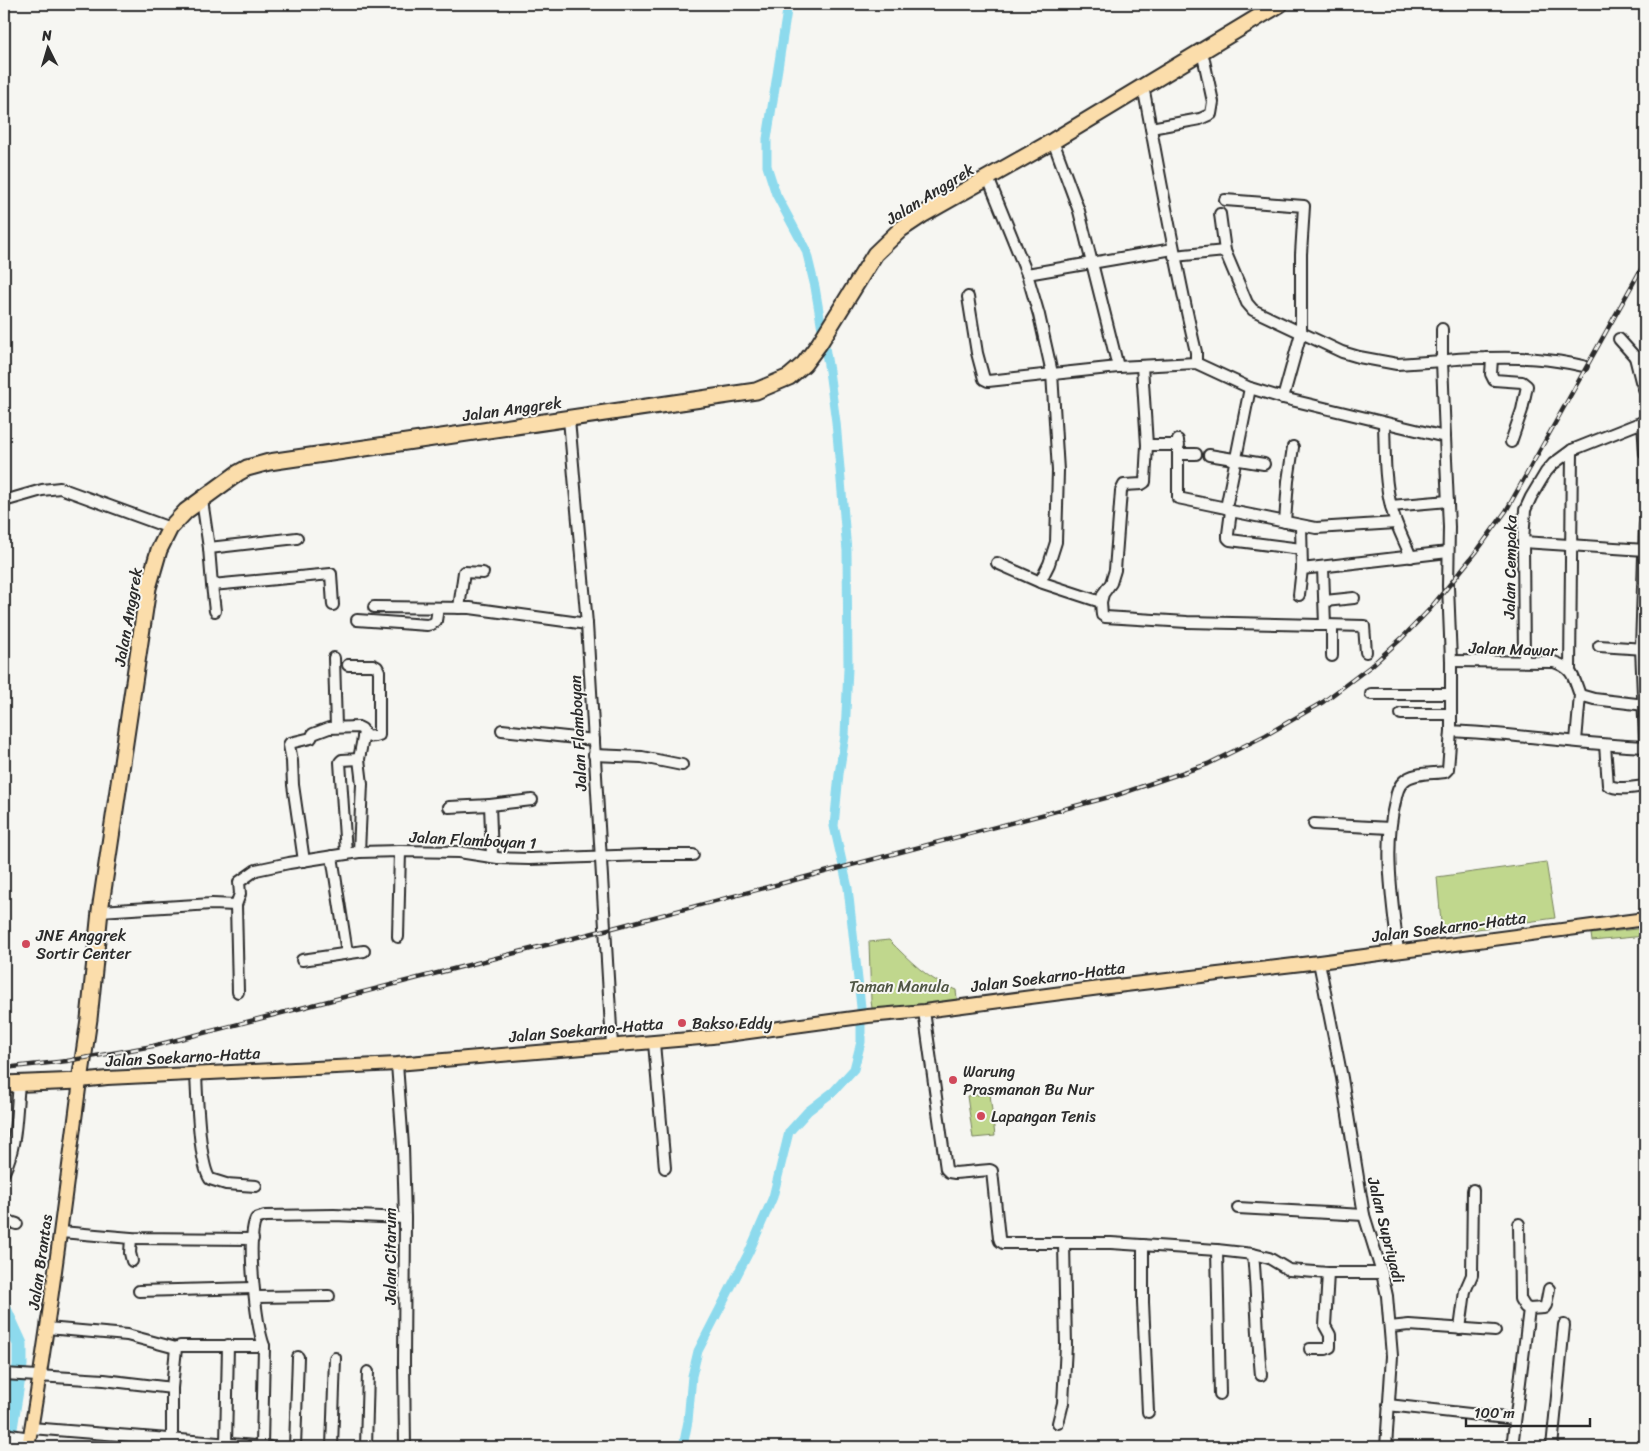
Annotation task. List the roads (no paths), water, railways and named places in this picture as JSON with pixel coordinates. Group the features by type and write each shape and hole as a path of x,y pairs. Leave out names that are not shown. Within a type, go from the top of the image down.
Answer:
{"highway":[{"name":"Jalan Anggrek","path":"80,1081 100,911 131,713 146,601 159,550 170,528 186,511 238,473 247,468 269,462 756,391 789,377 804,364 819,344 870,261 881,247 901,229 922,215 1053,141 1280,4"},
{"name":"Jalan Soekarno-Hatta","path":"4,1084 80,1081"}],"main road":[{"name":"Jalan Soekarno-Hatta","path":"80,1081 398,1064 654,1043 1319,962 1645,919"},
{"name":"Jalan Brantas","path":"28,1437 34,1376 47,1328 80,1081"}],"street":[{"path":"1151,128 1200,119 1211,114 1213,102 1202,51"},
{"path":"1143,86 1174,252 1196,352 1196,362"},
{"path":"1053,141 1079,211 1118,367"},
{"path":"988,178 1027,274 1040,315 1052,373 1058,471 1056,542 1049,564 1040,582"},
{"path":"1225,200 1304,206 1301,261 1301,333 1283,398"},
{"path":"1220,214 1226,251 1249,307 1259,314 1342,352 1398,364 1458,359 1526,357 1550,359 1583,366"},
{"path":"1027,274 1174,252 1226,251"},
{"path":"968,297 977,353 984,379 988,381 1052,373 1196,362 1250,388 1283,398 1444,437"},
{"path":"1398,952 1390,861 1390,828 1396,795 1404,781 1413,776 1445,772 1448,769 1451,731 1448,501 1444,437 1442,329"},
{"path":"1619,339 1640,357 1641,381 1645,390"},
{"path":"1492,358 1491,374 1494,380 1522,382 1527,386 1512,442"},
{"path":"1142,366 1146,445 1144,483 1124,485 1121,491 1115,570 1111,583 1102,594 1102,615 1105,617 1197,622 1364,626 1366,652"},
{"path":"1250,388 1236,458 1229,510 1228,538 1230,540 1301,549"},
{"name":"Jalan Flamboyan","path":"569,419 587,624 612,1045"},
{"path":"1644,422 1645,453"},
{"name":"Jalan Cempaka","path":"1524,661 1523,542 1526,510 1536,486 1554,464 1572,450 1644,422"},
{"path":"1384,424 1386,479 1391,506 1396,523 1411,557"},
{"path":"1146,445 1179,447 1196,454"},
{"path":"1179,447 1178,498 1316,528 1396,523"},
{"path":"1285,522 1288,481 1294,447"},
{"path":"1570,671 1572,450"},
{"path":"1209,455 1264,464"},
{"path":"4,501 42,490 60,488 170,528"},
{"path":"202,500 215,611"},
{"path":"1391,506 1448,501"},
{"path":"1645,525 1643,649 1645,742"},
{"path":"1299,595 1302,569 1301,526"},
{"path":"209,548 297,538"},
{"path":"1523,542 1645,550"},
{"path":"1302,569 1448,552"},
{"path":"996,563 1040,582 1101,602"},
{"path":"1323,567 1332,656"},
{"path":"459,608 464,572 483,573"},
{"path":"212,585 332,574 333,605"},
{"path":"1325,601 1354,598"},
{"path":"374,607 459,608 587,624"},
{"path":"357,620 427,625 436,621 438,608"},
{"path":"1599,646 1643,649"},
{"path":"334,658 336,727"},
{"name":"Jalan Mawar","path":"1451,661 1554,662 1570,671 1580,695"},
{"path":"348,665 373,665 378,669 379,734 363,737"},
{"path":"1371,694 1451,694"},
{"path":"1576,741 1580,695 1594,699 1644,705"},
{"path":"1401,714 1451,714"},
{"path":"304,861 289,745 290,743 310,738 313,734 336,727 358,727 362,729 363,737 359,759 362,784 359,852"},
{"path":"502,730 594,740"},
{"path":"1451,731 1645,747"},
{"path":"1606,745 1608,785 1612,788 1645,786"},
{"path":"594,756 642,757 682,765"},
{"path":"346,853 340,762 342,760 359,759"},
{"path":"448,808 532,800"},
{"path":"490,805 492,856"},
{"path":"1314,824 1390,828"},
{"path":"398,937 400,851"},
{"name":"Jalan Flamboyan 1","path":"238,992 236,905 239,898 239,882 256,870 359,852 459,852 498,858 529,859 645,854 693,856"},
{"path":"332,856 348,953"},
{"path":"100,911 212,904 236,905"},
{"path":"302,960 364,952"},
{"name":"Jalan Supriyadi","path":"1319,962 1342,1078 1364,1216 1382,1273 1387,1296 1392,1356 1386,1447"},
{"path":"924,1011 946,1169 949,1172 955,1173 992,1171 1000,1241 1003,1243 1143,1245 1217,1250 1253,1254 1269,1258 1288,1270 1328,1274 1382,1273"},
{"path":"654,1043 665,1168"},
{"name":"Jalan Citarum","path":"398,1064 404,1146 406,1218 405,1447"},
{"path":"196,1074 204,1162 208,1178 226,1184 256,1186"},
{"path":"4,1172 14,1137 19,1084"},
{"path":"1460,1329 1464,1297 1472,1275 1473,1190"},
{"path":"1238,1208 1364,1216"},
{"path":"4,1434 28,1437 120,1434 265,1447 264,1346 254,1293 253,1239 256,1219 265,1216 334,1215 406,1218"},
{"path":"4,1220 17,1224"},
{"path":"1519,1224 1520,1299 1525,1307 1529,1309 1544,1308 1549,1289"},
{"path":"61,1232 131,1238 253,1239"},
{"path":"131,1238 130,1253 132,1261"},
{"path":"1058,1423 1063,1403 1066,1345 1064,1243"},
{"path":"1143,1245 1143,1302 1148,1412"},
{"path":"1217,1250 1220,1394"},
{"path":"1253,1254 1261,1374"},
{"path":"1310,1349 1326,1349 1330,1347 1330,1335 1325,1326 1328,1274"},
{"path":"139,1291 329,1296"},
{"path":"1512,1447 1529,1309"},
{"path":"1390,1327 1409,1325 1495,1331"},
{"path":"1552,1447 1564,1325"},
{"path":"47,1328 127,1335 176,1348 180,1346 264,1346"},
{"path":"226,1445 228,1345"},
{"path":"172,1438 172,1388 176,1348"},
{"path":"295,1447 298,1357"},
{"path":"332,1447 335,1358"},
{"path":"366,1447 368,1372"},
{"path":"4,1374 104,1380 172,1388"},
{"path":"1388,1405 1515,1419"}],"waterway":[{"path":"683,1447 688,1421 692,1376 698,1351 749,1252 773,1197 789,1132 808,1111 834,1091 854,1069 861,1042 861,1007 848,888 834,826 845,736 848,668 847,551 836,422 815,287 806,250 776,194 767,166 767,139 788,4"},
{"path":"4,1309 20,1344 20,1365 7,1447"}],"railway":[{"path":"4,1068 67,1061 153,1046 605,930 1117,795 1208,764 1266,735 1323,702 1371,666 1429,610 1477,551 1506,511 1645,262"}],"place":[{"name":"JNE Anggrek Sortir Center","path":"26,944"},
{"name":"Bakso Eddy","path":"682,1023"},
{"name":"Warung Prasmanan Bu Nur","path":"953,1080"},
{"name":"Lapangan Tenis","path":"981,1116"}],"park label":[{"name":"Taman Manula","path":"899,986"}]}
